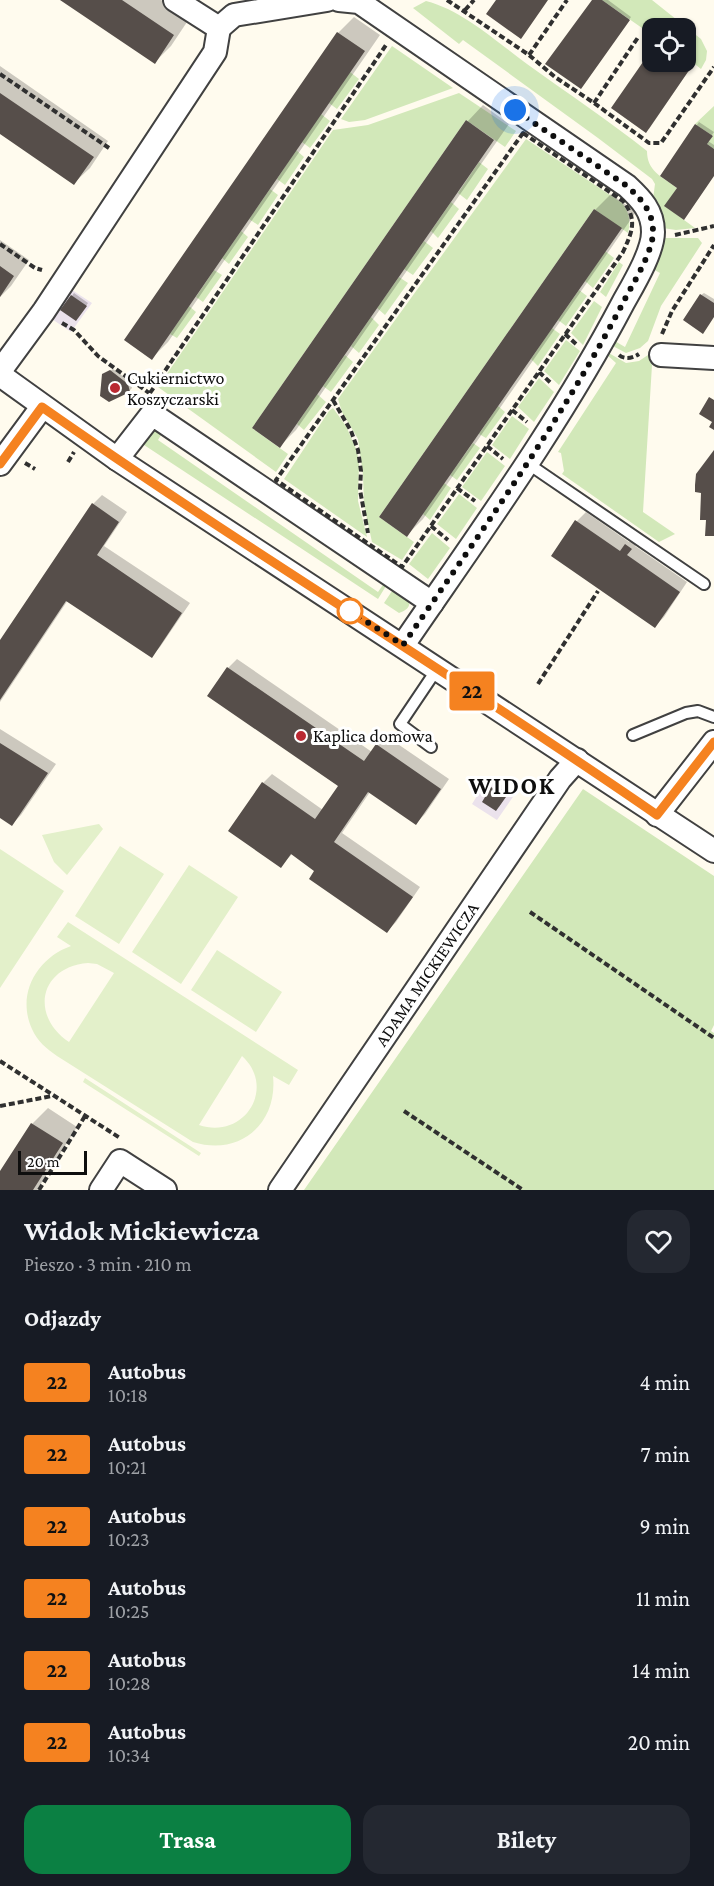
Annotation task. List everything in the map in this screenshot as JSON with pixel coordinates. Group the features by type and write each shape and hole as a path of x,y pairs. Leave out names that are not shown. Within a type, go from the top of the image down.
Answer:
{"street":[{"path":"175,0 219,28"},
{"path":"0,370 44,311 215,52 219,28 234,15 327,0"},
{"path":"339,0 359,2 627,186 642,200 651,216 653,234 643,266 601,343 526,463 403,645"},
{"path":"652,353 714,358"},
{"path":"0,375 117,459 714,851"},
{"path":"0,464 42,407"},
{"path":"117,459 152,414 432,603"},
{"path":"657,815 714,742"},
{"name":"ADAMA MICKIEWICZA","path":"280,1190 560,779 577,760"},
{"path":"101,1190 120,1161 165,1190"}],"lane":[{"path":"526,463 704,584"},
{"path":"431,747 400,724 437,668"},
{"path":"633,735 686,713 698,711 714,717"}],"path":[{"path":"447,0 529,55 555,77 649,143 662,143 714,67"},
{"path":"465,10 474,0"},
{"path":"529,55 567,0"},
{"path":"594,103 639,36"},
{"path":"152,389 389,42"},
{"path":"0,74 109,148"},
{"path":"523,133 623,201 629,209 632,234 623,252 402,567 276,480 333,400 523,133"},
{"path":"653,234 678,235 714,226"},
{"path":"0,244 35,268 42,270"},
{"path":"601,343 622,358 634,358 652,353 672,311 714,246"},
{"path":"44,311 74,330 98,356 149,392 144,400"},
{"path":"333,400 351,431 358,450 361,471 360,490 370,545"},
{"path":"538,684 598,591"},
{"path":"530,912 714,1038"},
{"path":"0,1061 123,1140"},
{"path":"0,1106 54,1096"},
{"path":"404,1112 523,1190"},
{"path":"39,1190 86,1116"}],"shaded area":[{"path":"69,288 92,303 71,332 49,317"},
{"path":"489,777 515,794 497,820 472,804"}],"green space":[{"path":"602,0 652,0 675,18 642,18 642,28"},
{"path":"426,1 466,19 647,151 652,168 677,188 665,206 695,228 676,230 656,227 653,199 655,184 652,179 463,40 459,44 413,8"},
{"path":"696,35 701,39 707,51 706,60 701,69 696,65"},
{"path":"392,46 453,88 365,120 349,122 341,119"},
{"path":"350,72 359,79 337,109 329,103"},
{"path":"459,93 516,131 505,147 466,120 252,428 288,454 276,472 158,387 333,130 368,125"},
{"path":"714,106 714,149 707,144 713,136 695,124"},
{"path":"321,114 330,121 310,148 302,142"},
{"path":"526,139 622,203 629,217 628,233 594,209 379,517 414,542 402,560 372,542 364,505 358,439 342,412 338,399"},
{"path":"296,150 304,157 285,185 277,179"},
{"path":"479,162 488,169 467,200 458,193"},
{"path":"270,189 278,195 258,225 249,219"},
{"path":"451,202 459,209 438,238 431,231"},
{"path":"241,231 248,237 229,264 222,258"},
{"path":"657,238 698,238 702,243 661,306 648,341 640,348 626,353 611,345 613,340 625,347 660,273 649,267"},
{"path":"424,241 433,248 413,275 404,269"},
{"path":"605,251 614,258 593,288 585,281"},
{"path":"619,262 623,265 606,297 600,292"},
{"path":"214,270 222,275 203,302 196,297"},
{"path":"399,277 408,283 385,315 377,308"},
{"path":"579,290 587,296 566,326 558,320"},
{"path":"594,301 602,307 583,345 571,333"},
{"path":"189,306 196,312 177,338 170,334"},
{"path":"371,317 379,325 359,353 351,346"},
{"path":"552,328 560,334 538,366 531,359"},
{"path":"566,340 580,351 559,385 544,371"},
{"path":"605,353 626,363 639,361 648,355 652,365 643,512 675,534 659,542 562,474 564,471 561,453 558,452 616,363"},
{"path":"345,355 353,362 331,392 323,386"},
{"path":"539,378 554,392 534,422 518,407"},
{"path":"317,394 326,402 304,430 297,424"},
{"path":"498,406 505,412 486,438 479,434"},
{"path":"333,408 346,426 357,451 358,501 367,537 284,479"},
{"path":"512,416 529,429 510,459 492,445"},
{"path":"166,427 158,440 378,592 387,579 389,581 378,599 138,441 147,430"},
{"path":"473,443 480,448 457,480 450,475"},
{"path":"487,452 505,466 481,501 462,487"},
{"path":"444,483 451,488 430,520 423,514"},
{"path":"459,494 477,508 456,539 437,524"},
{"path":"432,533 450,548 428,579 409,564"},
{"path":"396,585 406,596 409,604 399,613 384,603"},
{"path":"583,789 714,876 714,1025 711,1031 714,1033 714,1190 304,1190"},
{"path":"99,824 103,829 67,875 54,862 42,835"},
{"path":"120,846 164,874 119,944 75,916"},
{"path":"0,849 64,891 0,988"},
{"path":"189,865 238,897 181,984 132,952"},
{"path":"68,922 298,1070 289,1085 273,1076 273,1093 269,1108 262,1121 252,1132 226,1145 193,1142 57,1056 43,1044 32,1029 28,1016 28,991 33,979 48,959 71,946 57,937","holes":["97,964 114,973 69,1042 57,1031 49,1019 45,1007 46,994 50,983 59,973 72,966","242,1056 252,1069 256,1082 256,1096 251,1108 242,1118 230,1125 215,1128 199,1125"]},
{"path":"217,950 282,992 256,1032 191,990"},
{"path":"85,1078 201,1153 199,1156 83,1082"}],"building":[{"path":"60,0 122,0 174,35 155,64"},
{"path":"496,0 548,0 521,39 486,14"},
{"path":"592,0 602,0 630,20 581,89 545,64"},
{"path":"337,32 365,51 152,360 124,340"},
{"path":"642,63 642,72 688,72 646,133 611,108"},
{"path":"0,93 94,157 74,185 0,134"},
{"path":"466,120 494,140 280,448 252,428"},
{"path":"695,124 713,136 707,144 714,149 714,176 684,220 664,206 677,188 660,176"},
{"path":"594,209 622,228 407,537 379,517"},
{"path":"0,266 14,276 0,297"},
{"path":"700,294 714,303 714,317 703,334 683,320"},
{"path":"71,295 87,306 76,321 60,310"},
{"name":"Cukiernictwo Koszyczarski","path":"110,370 128,384 130,392 109,402 100,396 102,374"},
{"path":"709,397 714,400 714,430 709,427 712,422 699,414"},
{"path":"714,450 714,536 705,536 706,520 700,520 701,493 695,492 696,474"},
{"path":"92,503 119,522 97,555 182,613 152,658 66,601 0,700 0,640"},
{"path":"575,520 620,551 625,544 632,549 627,555 680,592 655,628 551,556"},
{"path":"227,667 364,761 376,744 441,789 416,825 368,792 334,842 413,897 387,933 309,879 314,871 291,854 281,868 228,831 262,782 315,819 338,786 207,696"},
{"path":"0,743 48,773 12,826 0,818"},
{"path":"491,787 506,797 496,811 482,802"},
{"path":"31,1123 63,1143 33,1190 0,1190 0,1171"}],"bus line":[{"name":"22","path":"0,464 42,407 117,459 403,645 657,815 714,742"}],"place":[{"name":"Cukiernictwo Koszyczarski","path":"115,388"},
{"name":"Kaplica domowa","path":"301,736"}],"district":[{"name":"WIDOK","path":"512,786"}],"route":[{"path":"350,611 403,645 576,385 643,266 653,234 651,216 642,200 627,186 515,110"}]}
